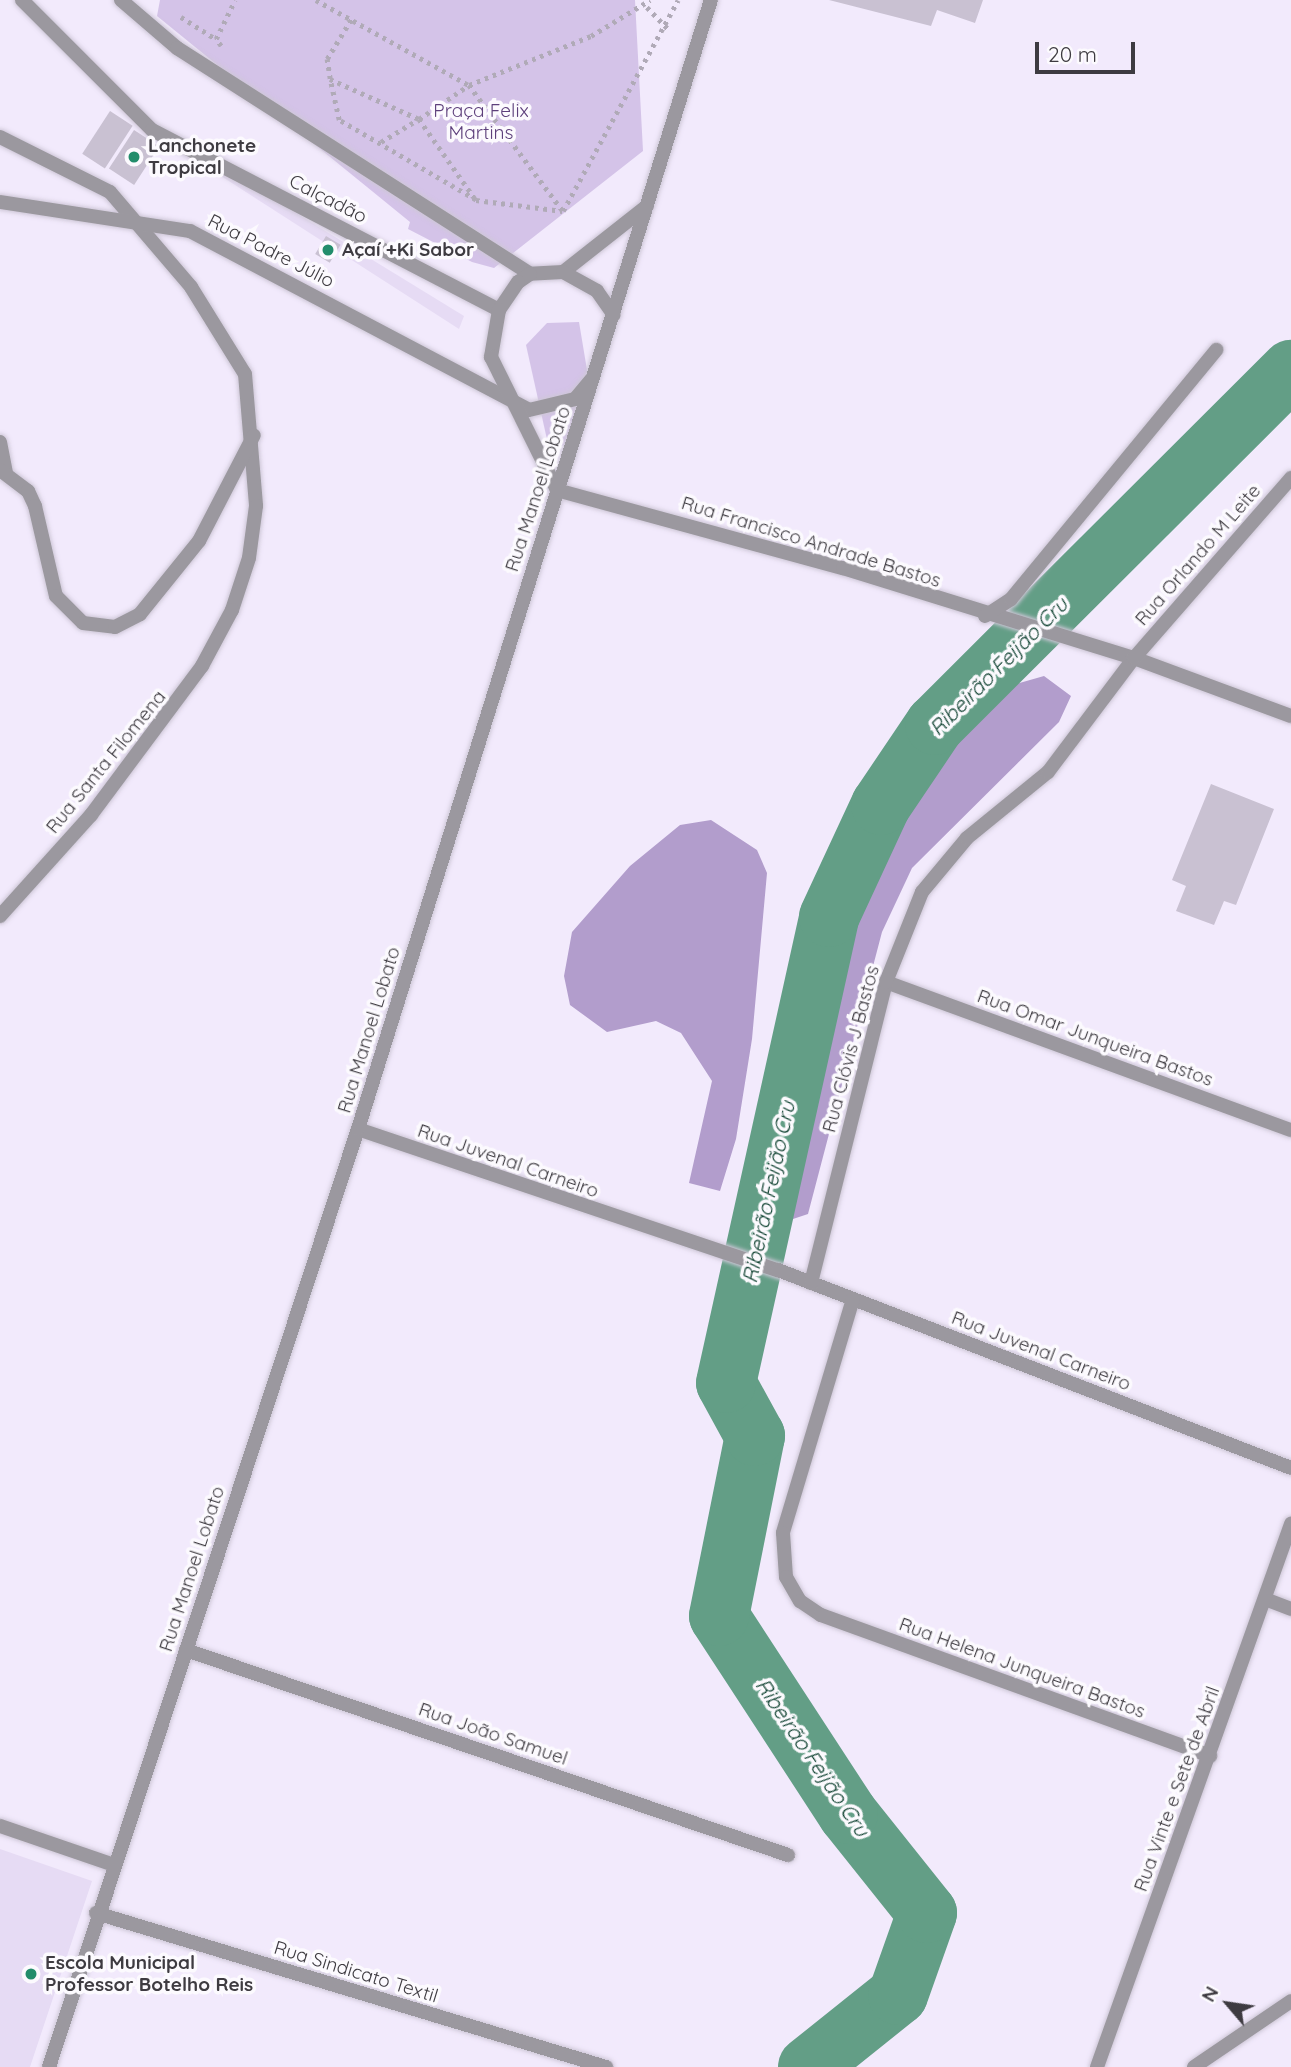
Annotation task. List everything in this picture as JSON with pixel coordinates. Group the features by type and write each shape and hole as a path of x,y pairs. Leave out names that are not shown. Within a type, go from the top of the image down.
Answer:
{"street":[{"name":"Calçadão","path":"22,0 152,130 499,310"},
{"path":"121,0 177,48 530,274 563,272 597,290 614,315"},
{"name":"Rua Manoel Lobato","path":"49,2067 111,1864 186,1650 358,1129 557,490 596,376 710,0"},
{"path":"0,138 85,176 138,219"},
{"name":"Rua Padre Júlio","path":"0,202 138,219 190,231 264,266 505,395"},
{"path":"563,272 647,206"},
{"name":"Rua Santa Filomena","path":"0,916 165,723 232,610 249,558 255,434 245,374 138,219"},
{"path":"530,274 499,310 491,357 505,395 557,490"},
{"path":"985,616 1011,599 1216,350"},
{"path":"505,395 529,410 552,407 575,399 596,376"},
{"path":"0,442 3,472 35,506 56,596 83,623 115,627 140,614 199,541 255,434"},
{"name":"Rua Orlando M Leite","path":"1134,658 1291,478"},
{"name":"Rua Francisco Andrade Bastos","path":"557,490 844,568 1092,650 1134,658 1291,716"},
{"name":"Rua Clóvis J Bastos","path":"811,1283 886,982 938,867 1048,772 1134,658"},
{"name":"Rua Omar Junqueira Bastos","path":"886,982 1291,1129"},
{"name":"Rua Juvenal Carneiro","path":"358,1129 645,1229 778,1270 1291,1468"},
{"name":"Rua Helena Junqueira Bastos","path":"853,1299 783,1533 786,1577 800,1601 821,1615 1210,1756"},
{"name":"Rua Vinte e Sete de Abril","path":"1097,2067 1291,1524"},
{"path":"1265,1599 1291,1609"},
{"name":"Rua João Samuel","path":"186,1650 788,1855"},
{"path":"0,1826 111,1864"},
{"name":"Rua Sindicato Textil","path":"96,1913 606,2067"},
{"path":"1194,2067 1291,2001"}],"path":[{"path":"225,51 216,39 235,0"},
{"path":"316,0 469,85 563,211"},
{"path":"381,142 469,85 647,7 650,0"},
{"path":"563,211 668,29 678,0"},
{"path":"647,7 668,29"},
{"path":"352,18 327,59 339,120 381,142 476,200 563,211"},
{"path":"330,79 419,119 476,200"}],"shaded area":[{"path":"154,126 464,316 459,329 151,131"},
{"path":"1044,676 1071,696 1059,722 912,868 882,932 808,1214 781,1223 773,1210 838,924 887,817 923,756 968,710 999,689"},
{"path":"711,820 757,850 767,873 752,1039 736,1139 720,1191 689,1183 712,1081 681,1033 656,1021 607,1032 570,1005 564,976 572,932 630,866 680,825"},
{"name":"Escola Municipal Professor Botelho Reis","path":"0,1849 92,1881 30,2067 0,2067"}],"green space":[{"name":"Praça Felix Martins","path":"160,0 635,0 643,151 494,268 472,262 408,229 410,222 157,16"},
{"path":"579,322 588,376 576,438 550,453 526,345 547,323"}],"building":[{"path":"829,0 983,0 975,23 937,10 931,26"},
{"path":"110,111 133,126 105,168 82,154"},
{"name":"Lanchonete Tropical","path":"134,130 159,146 134,185 109,169"},
{"name":"Açaí +Ki Sabor","path":"326,236 341,245 330,263 315,254"},
{"path":"1211,784 1274,809 1236,905 1224,901 1214,925 1176,911 1186,886 1172,880"}],"waterway":[{"name":"Ribeirão Feijão Cru","path":"808,2067 898,1995 927,1913 848,1814 719,1616 755,1436 726,1383 829,917 881,805 935,725 1291,370"}],"place":[{"name":"Lanchonete Tropical","path":"134,157"},
{"name":"Açaí +Ki Sabor","path":"328,250"},
{"name":"Escola Municipal Professor Botelho Reis","path":"31,1974"}]}
